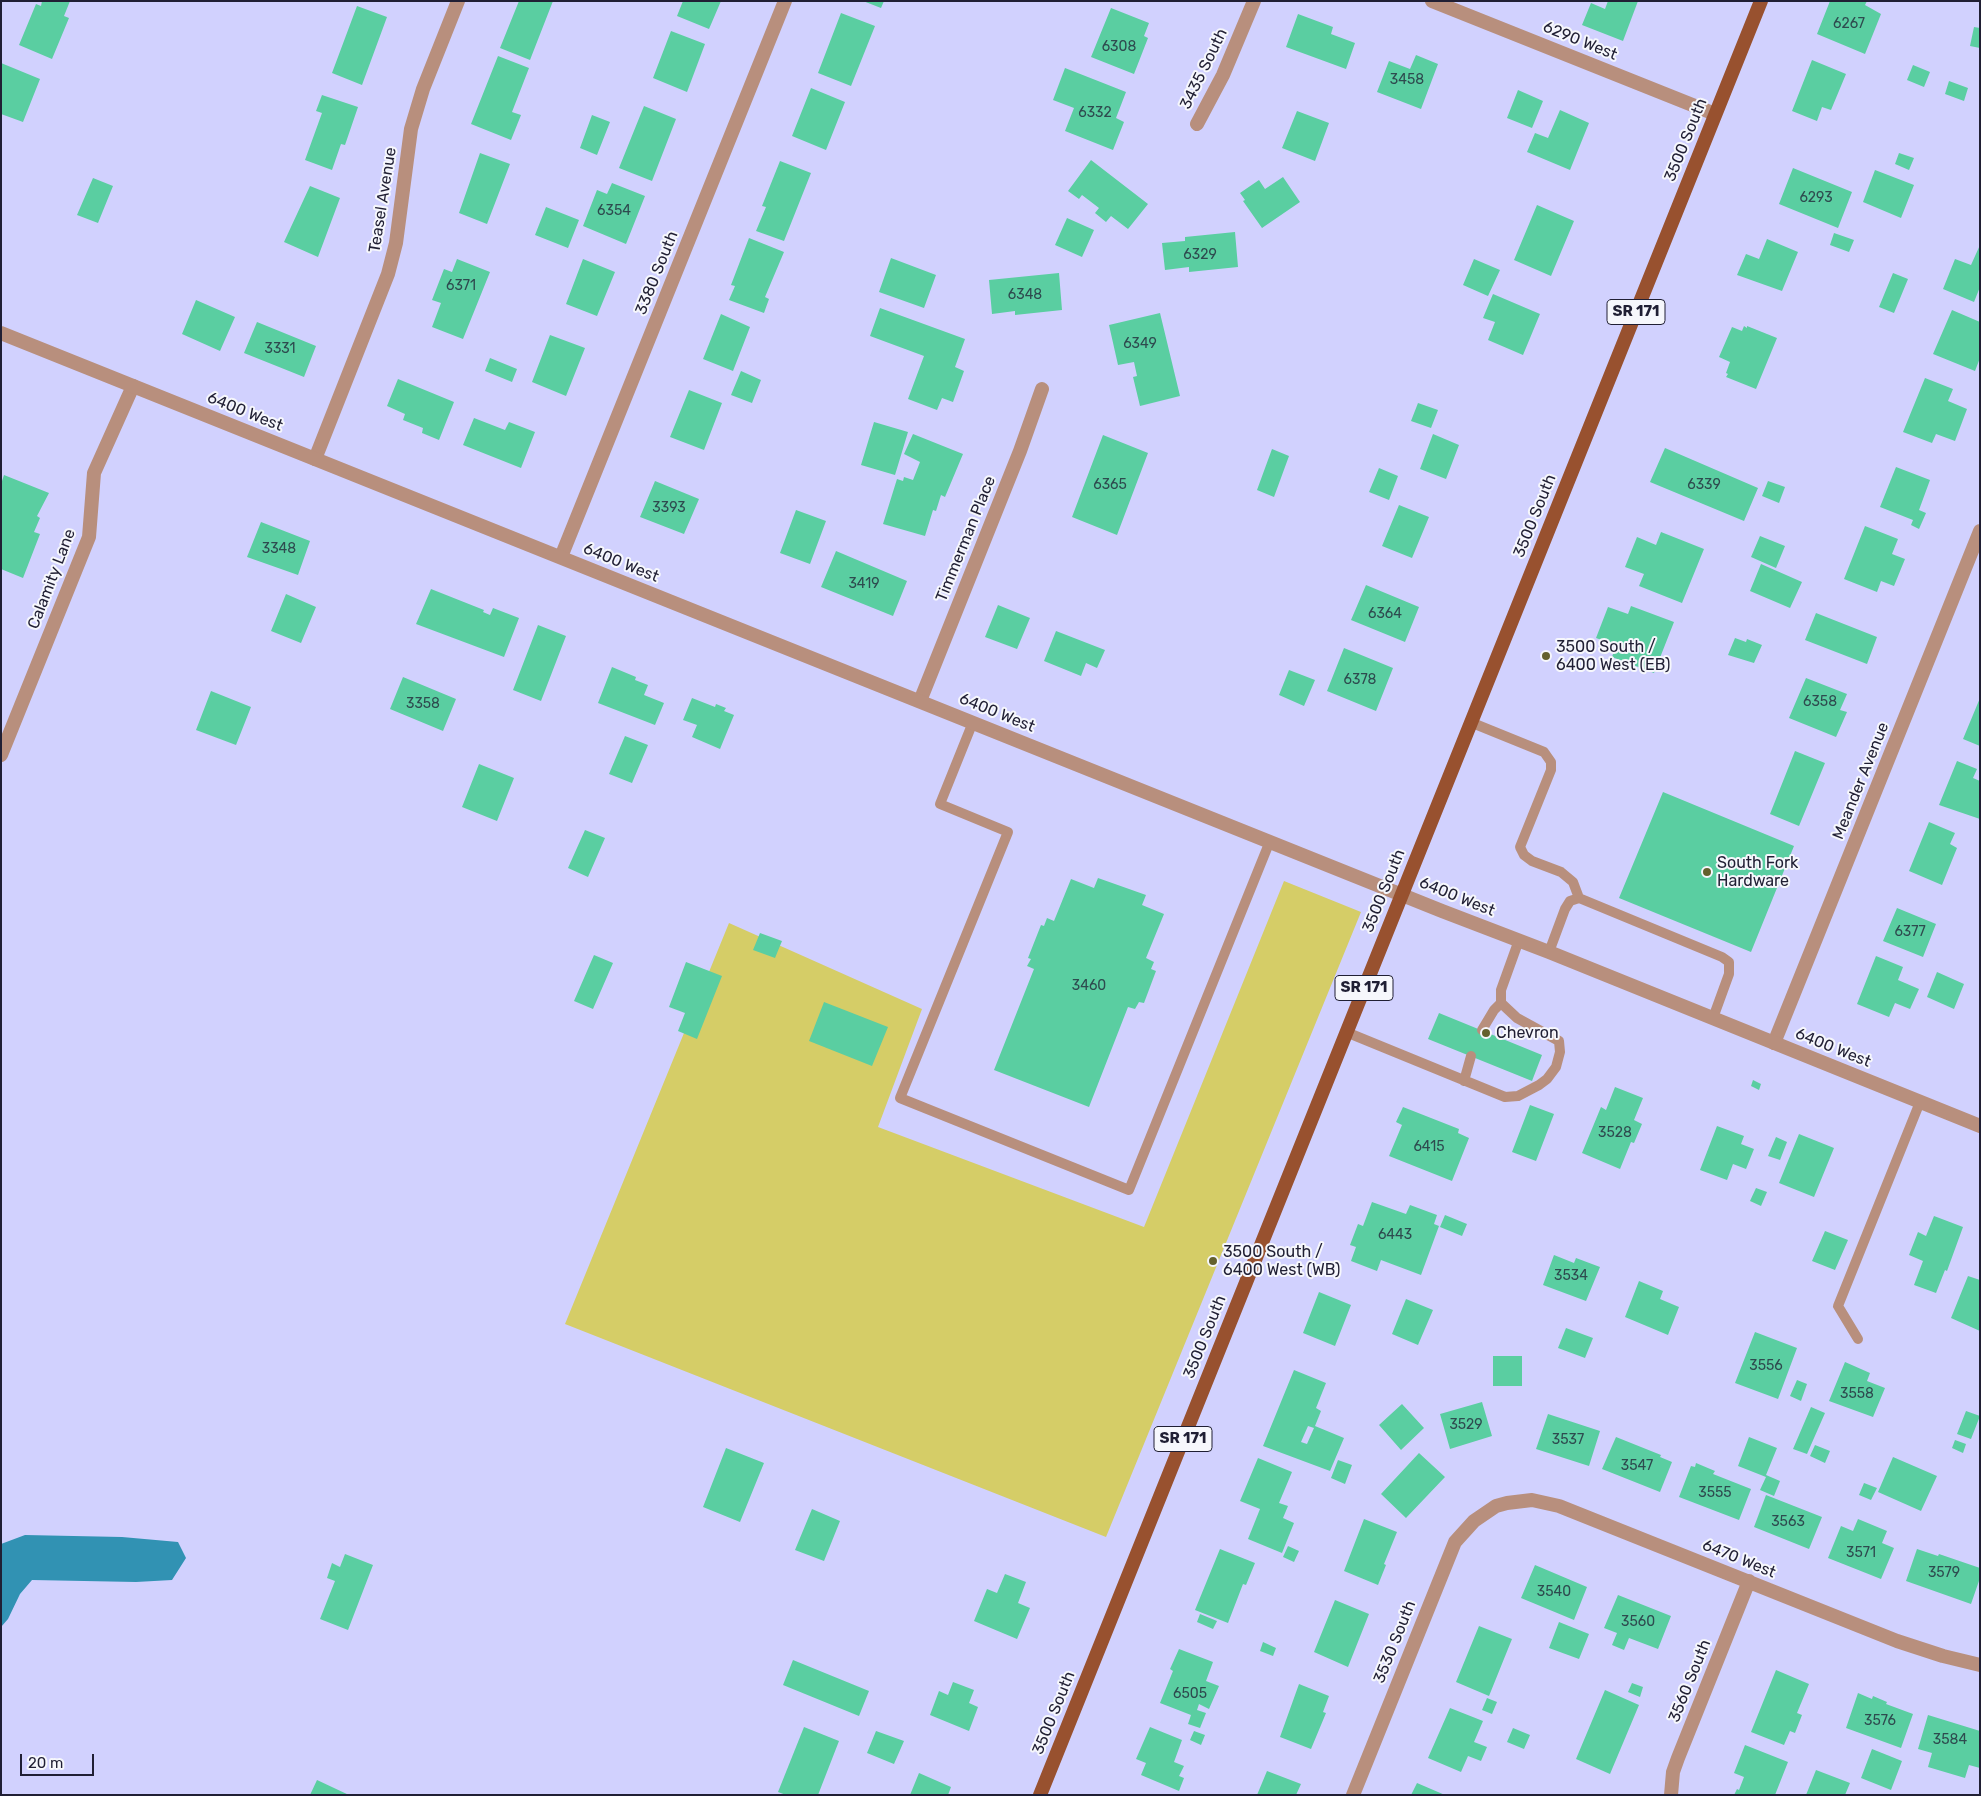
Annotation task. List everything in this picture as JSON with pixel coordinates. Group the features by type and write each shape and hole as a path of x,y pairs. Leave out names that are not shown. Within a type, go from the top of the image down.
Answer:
{"main road":[{"name":"3500 South","path":"1040,1795 1761,1"}],"street":[{"name":"Teasel Avenue","path":"315,459 388,274 396,243 411,129 423,89 458,1"},
{"name":"3380 South","path":"561,557 785,1"},
{"name":"3435 South","path":"1197,124 1223,75 1254,1"},
{"name":"6290 West","path":"1432,1 1715,114"},
{"name":"6400 West","path":"1,333 1980,1126"},
{"name":"Calamity Lane","path":"1,755 89,537 94,473 133,386"},
{"name":"Timmerman Place","path":"920,701 1020,451 1042,389"},
{"name":"Meander Avenue","path":"1774,1044 1980,531"},
{"name":"6470 West","path":"1485,1512 1507,1502 1532,1500 1559,1506 1897,1641 1980,1666"},
{"name":"3530 South","path":"1352,1795 1449,1554 1464,1531 1485,1512"},
{"name":"3560 South","path":"1671,1795 1673,1772 1678,1758 1749,1581"}],"lane":[{"path":"973,722 940,804 1008,832 900,1098 1129,1190 1270,841"},
{"path":"1470,722 1544,752 1551,762 1551,770 1520,847 1524,855 1532,861 1561,872 1573,882 1579,898"},
{"path":"1549,952 1565,909 1570,901 1579,898 1722,956 1729,962 1729,974 1713,1018"},
{"path":"1346,1032 1504,1097 1518,1096 1547,1079 1556,1067 1560,1052 1558,1041 1517,1018 1502,1004 1501,990 1519,940"},
{"path":"1482,1030 1494,1010 1502,1004"},
{"path":"1464,1080 1471,1056"},
{"path":"1858,1339 1838,1306 1920,1102"}],"shaded area":[{"path":"1284,881 1361,912 1106,1537 565,1324 729,923 922,1009 878,1127 1144,1227"}],"water":[{"path":"25,1535 122,1537 178,1542 186,1558 172,1580 136,1582 32,1580 20,1594 8,1619 1,1627 1,1544"}],"building":[{"path":"42,1 70,1 64,16 69,18 52,59 19,45 36,4 41,6"},
{"path":"519,1 553,1 530,60 500,48"},
{"path":"683,1 721,1 709,29 677,16"},
{"path":"863,1 884,1 881,8"},
{"path":"1608,1 1638,1 1623,41 1582,25 1591,3 1605,9"},
{"path":"1830,1 1867,1 1865,5 1881,14 1865,54 1817,34"},
{"path":"357,6 387,17 362,85 332,73"},
{"path":"1111,8 1149,23 1144,36 1148,38 1134,74 1091,57"},
{"path":"841,13 875,26 851,86 818,73"},
{"path":"1298,14 1333,27 1331,34 1355,43 1346,69 1286,47"},
{"path":"1974,27 1980,28 1980,48 1970,46"},
{"path":"671,31 705,44 687,92 653,78"},
{"path":"1416,55 1438,64 1421,109 1377,92 1389,61 1410,69"},
{"path":"498,56 529,68 512,112 521,115 511,140 471,124"},
{"path":"1812,60 1846,74 1831,110 1822,107 1817,121 1792,111"},
{"path":"1,63 40,79 23,122 1,114"},
{"path":"1913,65 1930,72 1924,87 1907,80"},
{"path":"1065,68 1126,92 1116,118 1124,122 1113,150 1065,131 1074,108 1053,100"},
{"path":"1949,81 1968,88 1964,101 1945,94"},
{"path":"811,88 845,102 826,150 792,136"},
{"path":"1518,90 1543,101 1532,128 1507,118"},
{"path":"322,95 358,107 345,145 341,144 332,170 305,160 322,113 316,111"},
{"path":"644,106 676,119 652,181 619,168"},
{"path":"1560,110 1589,123 1570,170 1527,152 1535,133 1548,138"},
{"path":"1297,111 1329,123 1315,161 1282,148"},
{"path":"592,115 610,122 597,155 580,148"},
{"path":"480,153 510,164 487,224 459,213"},
{"path":"1899,153 1914,158 1909,170 1895,164"},
{"path":"1091,160 1148,204 1128,229 1111,216 1106,222 1095,213 1099,208 1082,195 1079,199 1068,191"},
{"path":"780,161 811,173 784,241 756,231 766,207 762,206"},
{"path":"1793,168 1852,192 1838,228 1779,204"},
{"path":"1875,170 1914,185 1901,218 1863,202"},
{"path":"1283,177 1300,202 1262,228 1243,201 1245,200 1240,193 1259,180 1265,189"},
{"path":"93,178 113,186 98,223 77,215"},
{"path":"612,183 645,196 626,244 583,226 597,190 607,194"},
{"path":"310,186 340,198 318,257 284,242"},
{"path":"1537,205 1574,221 1551,276 1514,260"},
{"path":"546,207 579,220 568,248 535,235"},
{"path":"1067,218 1094,230 1082,257 1055,245"},
{"path":"1235,232 1238,267 1189,272 1189,267 1165,270 1162,243 1185,241 1185,237"},
{"path":"1834,233 1854,240 1849,252 1830,245"},
{"path":"749,238 784,252 765,297 769,299 764,313 729,300 735,286 731,285"},
{"path":"1767,239 1798,252 1782,291 1737,275 1746,254 1759,259"},
{"path":"1980,245 1980,287 1974,302 1943,289 1955,259 1971,265"},
{"path":"891,258 936,275 924,308 879,292"},
{"path":"457,259 490,272 463,339 432,327 441,303 432,300 444,269 452,272"},
{"path":"583,259 615,272 597,316 566,304"},
{"path":"1474,259 1500,270 1488,296 1463,285"},
{"path":"1059,273 1062,310 1015,315 1015,311 992,314 989,280"},
{"path":"1893,273 1908,279 1894,313 1879,307"},
{"path":"1493,294 1540,314 1523,355 1488,340 1495,322 1483,318"},
{"path":"196,300 235,317 220,351 182,334"},
{"path":"880,308 965,339 955,367 964,371 953,402 942,398 937,410 908,399 924,356 870,336"},
{"path":"1952,310 1980,322 1980,358 1975,371 1933,354"},
{"path":"1160,313 1180,396 1140,406 1133,377 1137,376 1134,362 1118,365 1109,325"},
{"path":"721,314 750,327 733,371 703,359"},
{"path":"257,322 316,346 304,377 244,353"},
{"path":"1744,326 1777,338 1756,389 1726,377 1730,362 1719,357 1732,327 1742,331"},
{"path":"550,335 585,348 566,396 532,382"},
{"path":"490,358 517,369 512,382 485,371"},
{"path":"741,371 761,380 752,403 731,395"},
{"path":"1925,378 1953,389 1948,401 1967,409 1955,441 1936,434 1932,443 1903,432"},
{"path":"398,379 454,402 439,440 422,433 423,428 403,420 405,414 387,406"},
{"path":"689,390 722,403 704,450 670,437"},
{"path":"1418,403 1438,410 1431,428 1411,421"},
{"path":"474,418 505,430 509,422 535,432 521,468 463,445"},
{"path":"874,422 908,432 895,475 861,465"},
{"path":"913,434 963,454 945,497 941,495 936,511 933,510 925,536 883,524 897,479 903,481 904,477 913,480 920,462 904,454"},
{"path":"1433,434 1459,445 1446,479 1420,469"},
{"path":"1103,435 1148,453 1117,535 1072,517"},
{"path":"1665,448 1758,488 1744,521 1650,482"},
{"path":"1272,449 1289,456 1274,497 1257,490"},
{"path":"1896,467 1930,480 1919,510 1926,513 1919,529 1911,525 1913,520 1880,507"},
{"path":"1379,468 1398,476 1389,500 1369,492"},
{"path":"4,475 49,493 37,516 40,518 34,532 40,534 23,578 1,569 1,484"},
{"path":"655,481 699,499 684,534 640,517"},
{"path":"1768,481 1785,487 1779,503 1762,496"},
{"path":"1399,505 1429,517 1412,558 1382,546"},
{"path":"796,510 826,521 810,564 780,553"},
{"path":"261,522 310,541 298,575 247,557"},
{"path":"1865,526 1898,539 1892,554 1905,559 1894,586 1881,581 1877,592 1844,579"},
{"path":"1661,532 1704,549 1682,603 1639,586 1644,574 1625,567 1637,537 1656,545"},
{"path":"1760,536 1785,546 1776,568 1751,557"},
{"path":"836,551 907,581 893,616 821,587"},
{"path":"1761,564 1802,582 1790,608 1750,591"},
{"path":"1366,585 1419,607 1405,642 1351,620"},
{"path":"431,589 484,610 483,612 490,615 493,608 519,618 504,657 416,624"},
{"path":"286,594 316,607 301,643 271,631"},
{"path":"998,605 1030,618 1017,649 985,637"},
{"path":"1631,606 1674,622 1654,673 1612,657 1616,645 1596,638 1608,607 1628,614"},
{"path":"1816,613 1877,637 1867,664 1805,640"},
{"path":"538,625 566,636 541,701 513,690"},
{"path":"1056,631 1105,650 1097,668 1086,663 1081,676 1044,661"},
{"path":"1735,638 1746,642 1747,639 1762,645 1754,663 1728,655"},
{"path":"1344,648 1393,668 1376,711 1327,691"},
{"path":"612,667 636,677 635,680 648,685 644,695 664,703 655,725 598,703"},
{"path":"1289,670 1315,680 1304,706 1279,695"},
{"path":"403,677 456,699 443,731 390,709"},
{"path":"1806,678 1847,694 1840,710 1847,712 1836,737 1789,718"},
{"path":"211,691 251,707 236,745 196,730"},
{"path":"692,698 715,707 716,704 726,708 724,711 734,715 720,749 692,737 697,725 683,720"},
{"path":"1980,698 1980,746 1963,739"},
{"path":"625,736 648,745 632,783 609,774"},
{"path":"1795,751 1825,763 1799,826 1770,814"},
{"path":"1957,761 1977,769 1973,778 1980,781 1980,819 1939,805"},
{"path":"479,764 514,778 497,821 462,807"},
{"name":"South Fork Hardware","path":"1663,792 1794,846 1751,952 1619,898"},
{"path":"1929,822 1955,833 1950,844 1957,848 1942,885 1909,871"},
{"path":"585,830 605,838 588,877 568,868"},
{"path":"1098,878 1146,895 1142,905 1164,914 1146,958 1154,962 1151,969 1156,971 1144,1003 1139,1002 1135,1009 1128,1007 1089,1107 994,1070 1034,969 1027,966 1031,959 1028,958 1041,925 1044,926 1047,918 1054,921 1071,879 1094,888"},
{"path":"1897,908 1936,924 1923,957 1883,941"},
{"path":"760,933 782,941 775,958 753,950"},
{"path":"594,955 613,963 593,1009 574,1001"},
{"path":"1876,956 1903,967 1898,980 1919,989 1910,1009 1895,1003 1889,1017 1857,1004"},
{"path":"686,962 722,976 697,1039 678,1031 685,1013 669,1007"},
{"path":"1937,972 1964,984 1954,1009 1927,997"},
{"path":"824,1002 888,1027 872,1066 809,1041"},
{"path":"1439,1013 1542,1055 1532,1081 1428,1039"},
{"path":"1753,1080 1761,1084 1759,1090 1751,1086"},
{"path":"1615,1087 1643,1098 1634,1120 1642,1124 1634,1143 1631,1142 1620,1169 1582,1153 1601,1107 1606,1110"},
{"path":"1530,1105 1554,1114 1536,1161 1512,1152"},
{"path":"1403,1107 1459,1129 1458,1133 1469,1138 1452,1181 1389,1156 1402,1125 1396,1122"},
{"path":"1717,1126 1744,1136 1741,1144 1754,1149 1746,1169 1733,1164 1727,1180 1700,1170"},
{"path":"1799,1134 1834,1148 1814,1197 1779,1183"},
{"path":"1776,1137 1787,1142 1780,1160 1768,1156"},
{"path":"1756,1188 1767,1192 1761,1206 1750,1201"},
{"path":"1372,1202 1406,1214 1410,1205 1437,1215 1434,1224 1439,1226 1421,1275 1381,1260 1377,1271 1351,1261 1356,1247 1350,1245 1358,1224 1363,1226"},
{"path":"1445,1215 1467,1224 1462,1236 1440,1227"},
{"path":"1934,1216 1963,1227 1947,1271 1945,1270 1936,1293 1914,1285 1923,1261 1909,1255 1918,1232 1926,1236"},
{"path":"1825,1231 1848,1240 1835,1270 1812,1261"},
{"path":"1554,1255 1574,1263 1576,1258 1600,1267 1586,1301 1543,1285"},
{"path":"1968,1276 1980,1280 1980,1331 1951,1318"},
{"path":"1639,1281 1663,1291 1660,1299 1679,1307 1668,1335 1625,1317"},
{"path":"1319,1292 1351,1305 1335,1346 1303,1333"},
{"path":"1406,1299 1433,1310 1418,1345 1392,1334"},
{"path":"1566,1328 1593,1338 1585,1358 1558,1348"},
{"path":"1755,1332 1797,1348 1778,1399 1735,1383"},
{"path":"1493,1356 1522,1356 1522,1386 1493,1386"},
{"path":"1845,1362 1870,1373 1867,1381 1885,1388 1873,1417 1829,1401"},
{"path":"1294,1370 1326,1383 1316,1408 1321,1411 1315,1426 1344,1438 1330,1471 1263,1446","holes":["1308,1426 1314,1428 1307,1444 1301,1442"]},
{"path":"1797,1380 1807,1384 1801,1401 1790,1396"},
{"path":"1482,1402 1492,1436 1450,1449 1440,1414"},
{"path":"1402,1404 1424,1428 1401,1450 1379,1425"},
{"path":"1811,1407 1825,1413 1807,1454 1793,1449"},
{"path":"1966,1411 1980,1416 1971,1439 1957,1434"},
{"path":"1548,1414 1600,1431 1589,1466 1536,1449"},
{"path":"1616,1437 1661,1455 1660,1457 1672,1462 1660,1492 1602,1469"},
{"path":"1749,1437 1777,1448 1766,1475 1780,1481 1774,1496 1760,1490 1766,1477 1738,1466"},
{"path":"1955,1440 1966,1444 1963,1453 1952,1448"},
{"path":"1815,1445 1830,1451 1825,1463 1810,1456"},
{"path":"726,1448 764,1463 740,1522 703,1507"},
{"path":"1419,1453 1445,1477 1406,1518 1381,1494"},
{"path":"1893,1457 1937,1476 1921,1511 1878,1492"},
{"path":"1258,1458 1292,1472 1279,1503 1288,1506 1283,1518 1294,1523 1282,1553 1248,1539 1260,1509 1240,1501"},
{"path":"1338,1460 1352,1465 1345,1484 1331,1478"},
{"path":"1696,1463 1715,1471 1713,1474 1751,1489 1739,1520 1679,1497 1691,1466 1695,1467"},
{"path":"1864,1483 1877,1488 1871,1500 1859,1495"},
{"path":"1766,1495 1822,1517 1809,1549 1754,1527"},
{"path":"812,1509 840,1521 824,1561 795,1550"},
{"path":"1364,1519 1397,1532 1378,1585 1344,1571"},
{"path":"1858,1519 1887,1531 1882,1543 1894,1548 1881,1579 1828,1558 1841,1526 1853,1531"},
{"path":"1288,1546 1299,1551 1294,1562 1283,1557"},
{"path":"1220,1549 1255,1563 1246,1585 1243,1584 1228,1623 1195,1610"},
{"path":"1917,1549 1938,1556 1939,1554 1980,1568 1980,1578 1971,1604 1906,1581"},
{"path":"345,1554 373,1565 348,1630 320,1619 335,1581 327,1578 332,1563 340,1567"},
{"path":"1535,1565 1587,1587 1574,1620 1521,1598"},
{"path":"1005,1574 1026,1582 1018,1603 1030,1608 1017,1639 974,1621 987,1589 997,1593"},
{"path":"1618,1595 1671,1616 1658,1649 1629,1638 1624,1650 1612,1645 1617,1633 1604,1628"},
{"path":"1335,1600 1369,1614 1348,1667 1314,1652"},
{"path":"1200,1614 1217,1621 1213,1629 1197,1622"},
{"path":"1559,1622 1589,1634 1579,1659 1549,1648"},
{"path":"1479,1626 1512,1639 1489,1696 1456,1682"},
{"path":"1263,1642 1276,1648 1273,1656 1260,1651"},
{"path":"1179,1649 1213,1662 1206,1681 1219,1686 1209,1709 1199,1704 1197,1710 1206,1713 1200,1728 1188,1724 1191,1715 1160,1703 1173,1671 1170,1669"},
{"path":"793,1660 869,1691 859,1716 783,1685"},
{"path":"1776,1670 1809,1684 1797,1713 1802,1715 1795,1733 1790,1731 1784,1745 1751,1732"},
{"path":"953,1682 974,1690 969,1703 978,1707 969,1731 930,1715 939,1691 948,1695"},
{"path":"1632,1683 1643,1687 1640,1697 1628,1692"},
{"path":"1299,1684 1329,1696 1323,1712 1326,1713 1311,1749 1280,1737"},
{"path":"1605,1690 1639,1705 1610,1774 1576,1759"},
{"path":"1858,1693 1872,1699 1873,1696 1887,1702 1886,1704 1913,1714 1901,1748 1846,1728"},
{"path":"1487,1698 1497,1702 1492,1714 1482,1710"},
{"path":"1450,1708 1483,1721 1474,1742 1487,1747 1481,1761 1468,1756 1461,1772 1428,1758"},
{"path":"1928,1715 1980,1731 1980,1768 1969,1765 1965,1778 1928,1767 1932,1753 1918,1749"},
{"path":"804,1727 839,1741 818,1795 786,1795 778,1792"},
{"path":"1150,1727 1182,1740 1174,1762 1184,1766 1179,1776 1184,1778 1179,1791 1141,1775 1146,1763 1136,1759"},
{"path":"1513,1728 1530,1735 1524,1749 1507,1742"},
{"path":"876,1731 904,1741 894,1764 867,1753"},
{"path":"1194,1731 1205,1735 1201,1745 1190,1740"},
{"path":"1745,1745 1788,1762 1775,1795 1734,1795 1737,1789 1739,1790 1744,1777 1734,1773"},
{"path":"1872,1749 1902,1761 1891,1790 1861,1778"},
{"path":"1816,1770 1850,1783 1845,1795 1806,1795"},
{"path":"1267,1771 1301,1784 1296,1795 1257,1795"},
{"path":"919,1773 951,1787 948,1795 910,1795"},
{"path":"317,1780 349,1795 310,1795"},
{"path":"1417,1783 1445,1795 1411,1795"}],"place":[{"name":"3500 South / 6400 West (EB)","path":"1546,656"},
{"name":"South Fork Hardware","path":"1707,872"},
{"name":"Chevron","path":"1486,1033"},
{"name":"3500 South / 6400 West (WB)","path":"1213,1261"}]}
